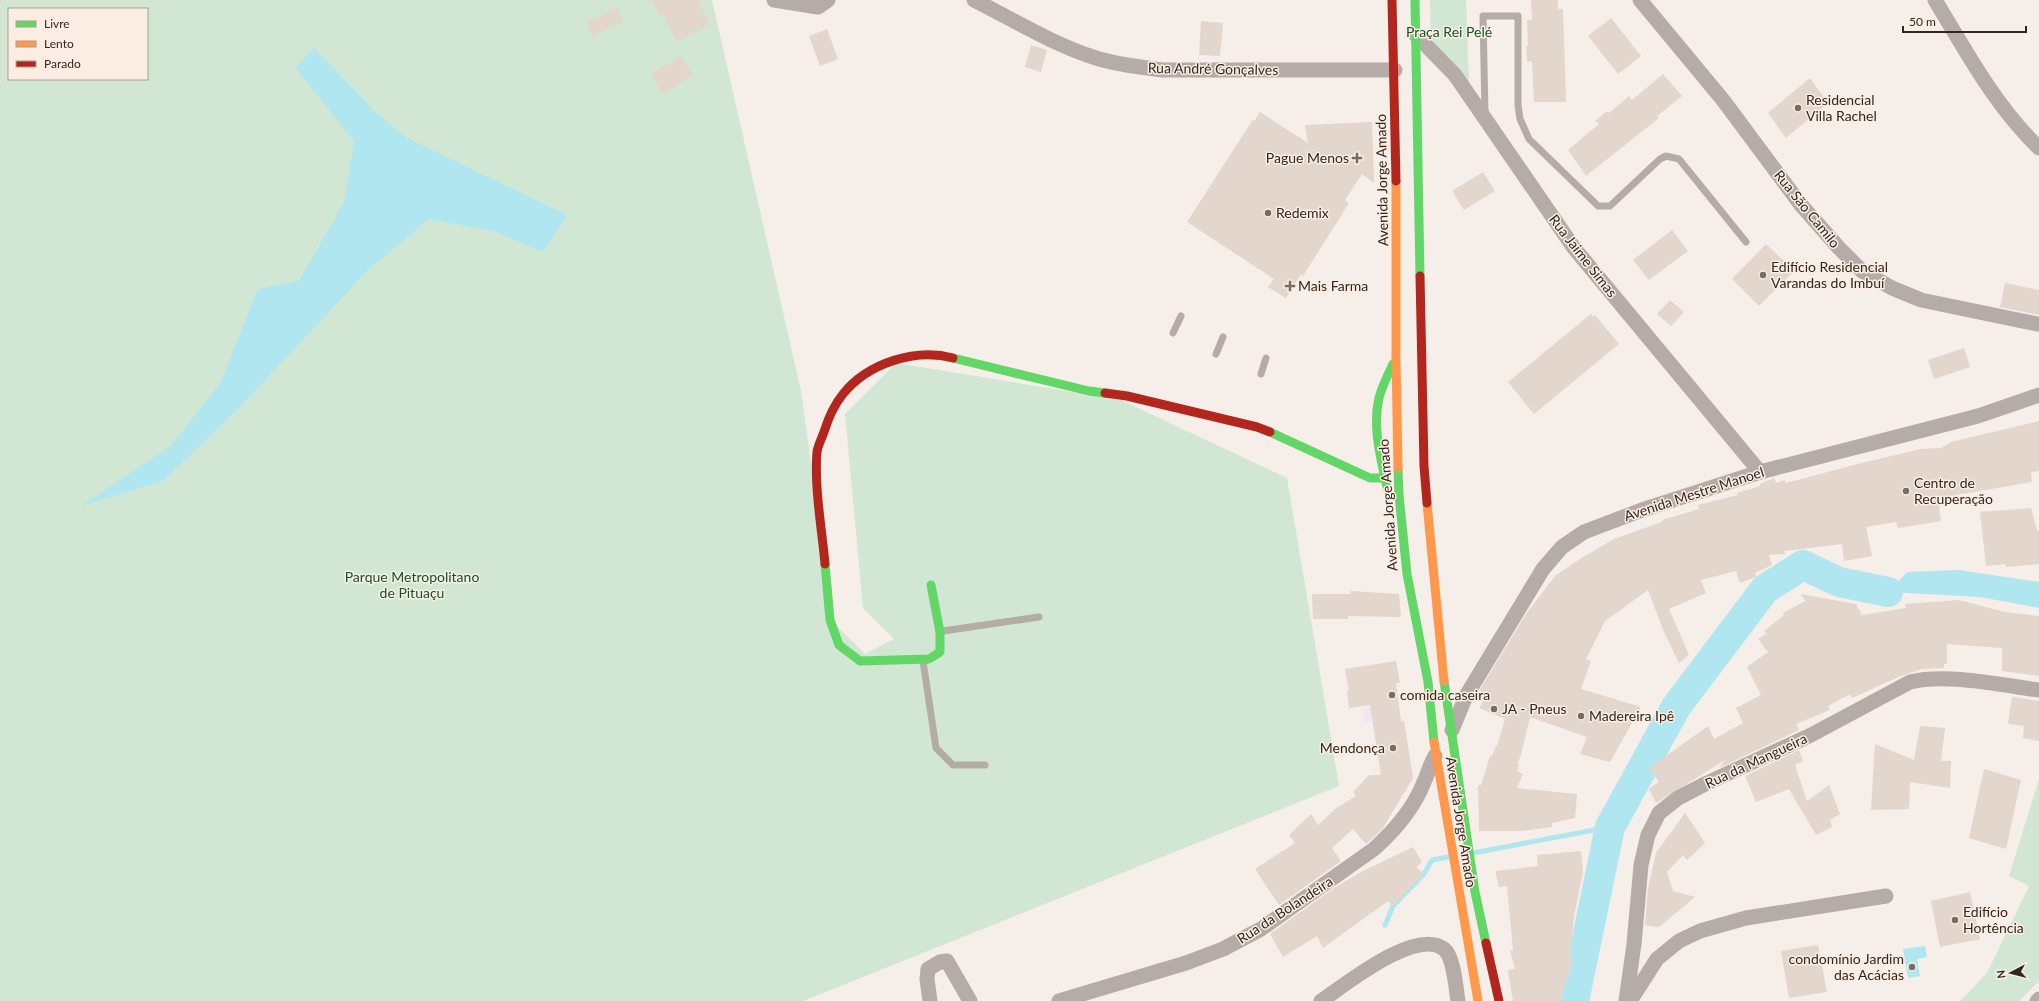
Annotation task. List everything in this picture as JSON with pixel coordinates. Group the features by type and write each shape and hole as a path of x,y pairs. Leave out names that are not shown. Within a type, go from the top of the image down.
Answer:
{"main road":[{"path":"1383,0 1392,17"},
{"name":"Avenida Jorge Amado","path":"1392,0 1395,70 1397,210 1397,460 1405,516 1407,574 1428,682 1435,756 1478,1001"},
{"name":"Avenida Jorge Amado","path":"1415,0 1425,514 1444,679 1475,892 1499,1001"},
{"path":"931,585 940,632 940,652 929,659 860,661 839,645 830,620 818,486 817,451 829,417 843,394 866,374 903,358 922,354 942,355 1089,391 1127,396 1257,427 1285,438 1370,478 1385,478"},
{"path":"1396,358 1383,384 1378,403 1377,419 1385,478 1392,512 1405,516"},
{"path":"1428,682 1444,679"}],"street":[{"path":"774,0 818,7 828,0"},
{"name":"Rua André Gonçalves","path":"974,0 1060,44 1096,58 1125,65 1163,70 1395,70"},
{"name":"Rua São Camilo","path":"1640,0 1723,100 1801,205 1839,248 1862,271 1892,288 1921,300 2037,324"},
{"path":"1936,0 1998,99 2015,122 2039,148"},
{"name":"Rua Jaime Simas","path":"1416,34 1455,76 1574,248 1760,472"},
{"name":"Avenida Mestre Manoel","path":"1452,731 1466,696 1522,601 1543,569 1562,547 1584,532 1596,526 1642,510 1760,472 1978,416 2039,395"},
{"name":"Rua da Mangueira","path":"1626,1001 1634,944 1641,865 1648,835 1659,813 1672,803 1705,784 1811,735 1910,682 1924,679 1940,679 2039,690"},
{"name":"Rua da Bolandeira","path":"1059,1001 1186,963 1223,949 1261,929 1374,849 1388,836 1401,821 1424,782 1427,771 1435,756"},
{"path":"1630,1001 1657,959 1679,941 1700,931 1746,918 1886,896"},
{"path":"1321,1001 1384,959 1403,949 1417,945 1434,944 1444,949 1450,957 1458,1001"},
{"path":"930,1001 926,978 928,969 940,962 947,961 970,1001"}],"lane":[{"path":"1485,120 1483,16 1518,16 1518,106 1520,119 1530,139 1594,203 1598,206 1610,206 1660,159 1666,156 1679,159 1746,242"},
{"path":"1173,333 1181,316"},
{"path":"1216,354 1224,337"},
{"path":"1261,374 1266,358"},
{"path":"940,632 1039,617"},
{"path":"923,659 936,748 953,765 985,765"}],"shaded area":[{"path":"1398,707 1399,720 1364,722 1363,708"}],"green space":[{"name":"Parque Metropolitano de Pituaçu","path":"0,0 712,0 801,391 833,622 865,654 894,639 863,608 845,414 896,363 1121,400 1287,478 1339,786 803,1001 0,1001"},
{"name":"Praça Rei Pelé","path":"1430,0 1466,0 1469,84 1431,41"},
{"path":"2039,779 2039,981 2019,1001 1960,1001 1987,973 2029,886 2009,876"}],"water":[{"path":"314,48 377,114 407,138 567,215 543,252 493,231 429,219 369,269 239,408 163,481 81,506 171,446 220,383 258,289 299,281 344,202 354,141 295,67"},
{"path":"1959,570 2039,582 2039,608 1980,597 1888,592 1907,572"},
{"name":"condomínio Jardim das Acácias","path":"1925,946 1927,957 1917,959 1920,976 1908,978 1903,949"}],"building":[{"path":"652,0 699,0 710,24 676,41 664,15 660,17"},
{"path":"1531,0 1558,0 1558,9 1563,9 1566,102 1534,102 1532,61 1527,62 1526,46 1528,46 1527,20 1532,20"},
{"path":"617,7 623,21 593,36 586,22"},
{"path":"1611,18 1641,56 1618,74 1588,36"},
{"path":"1201,21 1223,23 1220,56 1199,55"},
{"path":"827,29 838,59 820,66 809,36"},
{"path":"1031,45 1047,50 1041,72 1025,67"},
{"path":"681,56 693,75 663,94 651,74"},
{"path":"1663,74 1682,96 1657,116 1659,118 1586,176 1568,150 1599,124 1595,121 1607,111 1609,113 1629,96 1632,100"},
{"name":"Residencial Villa Rachel","path":"1810,78 1828,103 1786,138 1768,113"},
{"name":"Redemix","path":"1260,112 1308,143 1305,125 1372,122 1374,183 1362,174 1345,200 1349,203 1303,276 1301,274 1286,298 1268,287 1274,279 1187,222 1252,121 1255,120"},
{"path":"1483,172 1495,191 1464,210 1452,191"},
{"path":"1672,230 1688,251 1649,280 1633,260"},
{"name":"Edifício Residencial Varandas do Imbuí","path":"1766,244 1794,271 1759,306 1732,279"},
{"path":"2005,283 2039,290 2039,315 2000,307"},
{"path":"1670,300 1684,312 1671,326 1657,314"},
{"path":"1591,314 1593,317 1595,315 1619,344 1534,414 1508,382"},
{"path":"1964,348 1970,367 1934,379 1928,360"},
{"path":"2039,421 2039,471 2031,472 2032,482 1938,498 1941,521 1898,528 1896,522 1866,527 1872,556 1844,561 1842,544 1784,551 1785,554 1769,555 1772,565 1755,573 1756,577 1740,583 1736,571 1701,580 1706,593 1669,609 1689,655 1679,663 1664,632 1648,590 1605,621 1586,659 1591,661 1581,689 1641,707 1610,762 1580,754 1587,737 1530,717 1521,755 1517,764 1519,765 1517,771 1523,774 1517,788 1577,794 1575,818 1552,823 1552,827 1523,831 1479,831 1478,785 1481,785 1490,756 1492,756 1497,746 1505,719 1479,708 1484,699 1476,696 1526,614 1555,576 1583,557 1614,539 1662,522 1662,520 1699,509 1698,505 1738,495 1737,493 1760,486 1760,484 1774,478 1776,483 1785,480 1785,483 1921,449 1941,448 1951,442"},
{"path":"2031,508 2037,530 2039,530 2039,564 2006,567 2005,564 1986,566 1980,512"},
{"path":"1350,591 1399,594 1401,617 1348,616 1348,619 1313,619 1312,594 1351,594"},
{"path":"1801,594 1856,604 1862,615 1906,608 1905,604 1959,600 2005,612 2039,616 2039,676 2002,671 2002,648 1947,644 1947,664 1944,664 1944,668 1922,669 1901,676 1852,698 1850,694 1828,706 1830,710 1796,724 1799,730 1719,768 1725,760 1656,803 1649,789 1659,782 1649,768 1708,726 1714,739 1743,723 1736,708 1761,695 1747,667 1768,652 1758,639 1766,634 1764,631 1784,615 1783,613 1805,601"},
{"path":"1396,661 1400,683 1396,683 1401,721 1404,721 1413,778 1383,828 1375,836 1366,844 1353,829 1332,848 1341,861 1279,905 1255,869 1295,843 1289,835 1311,814 1318,825 1335,809 1356,796 1353,792 1369,775 1381,775 1370,705 1349,708 1347,691 1349,691 1345,669"},
{"path":"2012,697 2039,701 2039,741 2023,738 2024,726 2008,724"},
{"path":"1920,726 1945,728 1941,761 1951,761 1950,788 1910,782 1909,809 1871,810 1875,744 1914,760"},
{"path":"1799,750 1803,761 1795,765 1807,801 1829,785 1840,814 1830,820 1832,827 1816,835 1789,789 1756,802 1745,776"},
{"path":"1984,769 2021,780 2006,849 1969,838"},
{"path":"1685,813 1705,843 1687,860 1683,855 1667,872 1673,891 1695,897 1659,927 1645,925 1648,888 1656,853"},
{"path":"1413,847 1422,862 1416,867 1424,874 1393,906 1388,901 1323,948 1317,936 1283,957 1270,934 1334,888 1363,871"},
{"path":"1581,851 1583,872 1574,916 1570,958 1573,958 1561,1001 1513,1001 1508,970 1515,969 1510,951 1513,950 1507,886 1499,887 1495,871 1538,866 1537,855"},
{"name":"Edifício Hortência","path":"1970,892 1980,939 1940,947 1931,901"},
{"path":"1818,945 1827,992 1789,998 1781,951"}],"waterway":[{"path":"1574,1001 1610,827 1676,707 1765,589 1803,565 1839,582 1888,592"},
{"path":"1473,853 1610,827"},
{"path":"1385,925 1393,906 1424,874 1432,860 1448,857"}],"traffic: fast":[{"path":"1415,0 1420,276"},
{"path":"953,358 1089,391 1105,393"},
{"path":"1387,487 1378,443 1376,420 1380,394 1393,364"},
{"path":"1270,432 1370,478 1385,478"},
{"path":"1398,468 1399,495 1407,574 1428,682 1434,742"},
{"path":"825,564 830,620 839,645 860,661 929,659 940,652 940,632 931,585"},
{"path":"1444,681 1475,892 1486,943"}],"traffic: slow":[{"path":"1396,181 1396,358 1398,468"},
{"path":"1427,503 1444,681"},
{"path":"1434,742 1478,1001"}],"traffic: jam":[{"path":"1392,0 1396,181"},
{"path":"1420,276 1424,466 1427,503"},
{"path":"825,564 817,493 816,465 819,444 827,422 837,403 853,383 879,366 908,357 923,355 938,355 953,358"},
{"path":"1105,393 1127,396 1257,427 1270,432"},
{"path":"1486,943 1499,1001"}],"place":[{"name":"Residencial Villa Rachel","path":"1798,108"},
{"name":"Pague Menos","path":"1357,158"},
{"name":"Redemix","path":"1268,213"},
{"name":"Edifício Residencial Varandas do Imbuí","path":"1763,275"},
{"name":"Mais Farma","path":"1290,286"},
{"name":"Centro de Recuperação","path":"1906,491"},
{"name":"comida caseira","path":"1392,695"},
{"name":"JA - Pneus","path":"1494,709"},
{"name":"Madereira Ipê","path":"1581,716"},
{"name":"Mendonça","path":"1393,748"},
{"name":"Edifício Hortência","path":"1955,920"},
{"name":"condomínio Jardim das Acácias","path":"1912,967"}]}
